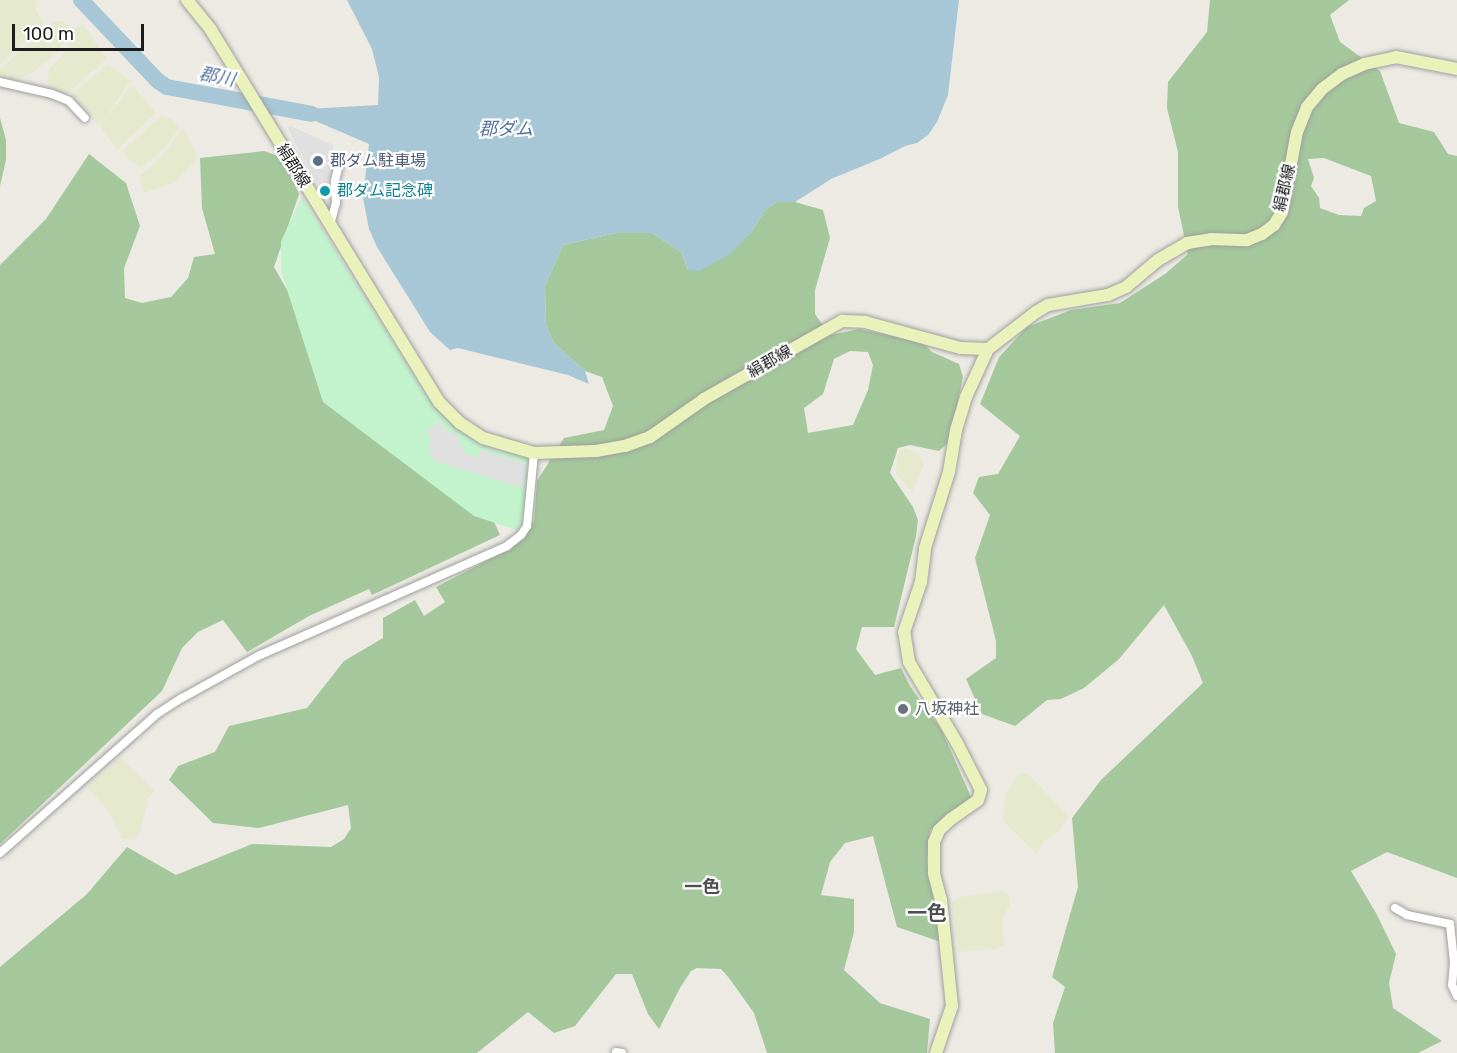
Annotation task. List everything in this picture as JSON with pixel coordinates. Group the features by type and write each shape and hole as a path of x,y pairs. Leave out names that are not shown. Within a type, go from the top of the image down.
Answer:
{"main road":[{"name":"絹郡線","path":"187,0 211,30 439,402 460,423 483,438 534,453 596,451 625,446 650,437 705,399 842,321 865,322 961,348 979,351 988,349 1042,309 1117,291 1137,280 1173,250 1187,243 1211,239 1247,240 1262,234 1274,225 1282,212 1297,132 1307,107 1322,89 1342,75 1364,64 1396,57 1457,69"},
{"path":"936,1053 952,1006 948,958 934,873 934,842 939,831 951,819 978,800 981,790 957,743 909,662 904,632 921,582 925,548 949,472 956,430 966,397 988,349"}],"street":[{"path":"0,82 39,90 69,101 85,118"},
{"path":"330,225 336,203 336,181 340,160"},
{"path":"0,853 157,714 182,698 258,656 507,546 528,526 534,453"},
{"path":"1395,908 1407,915 1450,924 1454,963 1452,985 1457,996"},
{"path":"616,1052 622,1053"}],"green space":[{"path":"0,0 36,0 36,10 44,25 0,65"},
{"path":"1210,0 1349,0 1330,15 1340,42 1380,71 1399,123 1434,132 1448,154 1457,156 1457,878 1387,852 1351,871 1376,913 1396,954 1389,983 1393,1008 1442,1041 1418,1053 1055,1053 1053,1023 1065,987 1052,977 1078,887 1072,818 1101,780 1203,683 1192,656 1164,605 1119,659 1084,688 1061,699 1047,700 1015,726 982,714 966,679 996,658 996,641 975,558 990,515 973,493 979,477 998,474 1020,436 980,404 999,357 1027,327 1071,310 1120,303 1165,274 1188,254 1178,207 1178,152 1167,108 1168,82 1207,32","holes":["1324,158 1371,176 1376,201 1364,208 1361,216 1339,215 1320,208 1319,198 1311,186 1314,178 1308,159"]},
{"path":"55,21 63,21 69,26 69,32 57,53 29,75 15,80 0,77 0,69"},
{"path":"83,24 107,59 65,95 51,89 48,84 49,69 68,49 76,28"},
{"path":"108,64 130,81 105,119 97,124 73,98 73,94"},
{"path":"132,85 156,113 117,150 100,126"},
{"path":"161,116 172,119 180,128 162,151 140,168 125,156 123,150"},
{"path":"0,118 6,140 6,160 0,186"},
{"path":"183,127 196,153 196,160 175,182 144,193 140,176 162,156"},
{"path":"264,151 281,157 299,194 274,267 332,369 486,504 500,535 372,595 369,589 309,616 247,652 223,620 198,632 182,648 162,691 0,844 0,265 46,219 89,154 126,183 140,226 124,268 125,298 142,303 171,297 188,278 194,257 215,254 202,208 200,158"},
{"path":"302,197 427,396 464,432 499,450 529,456 527,511 520,531 474,516 323,402 281,271 281,241"},
{"path":"776,202 795,202 823,210 830,238 815,290 815,314 830,335 859,329 922,342 932,352 959,364 963,377 949,442 939,451 910,445 898,448 890,473 913,507 918,520 916,536 894,627 862,627 856,649 875,675 901,668 910,686 942,731 971,797 930,830 927,862 941,942 897,927 873,836 845,843 830,862 821,895 854,899 854,932 844,970 880,1003 930,1019 927,1053 767,1053 754,1013 729,978 721,969 697,968 691,971 680,988 659,1029 648,1014 632,974 616,974 575,1026 554,1033 528,1012 477,1053 0,1053 0,967 87,894 127,847 176,875 252,844 331,847 344,839 351,828 348,805 259,828 213,823 169,780 178,766 215,752 229,726 307,708 344,661 383,638 383,618 415,600 424,616 445,602 436,587 496,556 522,537 534,521 537,481 564,438 604,430 613,406 602,377 585,371 554,343 546,326 545,286 563,245 616,233 652,233 681,252 688,270 751,233 764,211","holes":["850,351 868,352 873,365 868,390 853,425 808,433 804,408 823,394 834,359"]},
{"path":"906,448 919,454 924,465 912,492 896,474 897,457 901,450"},
{"path":"120,757 155,791 148,798 140,832 134,839 122,839 107,809 87,787"},
{"path":"1023,773 1028,774 1069,817 1059,831 1044,841 1037,854 1003,821 1006,794 1017,776"},
{"path":"1003,891 1009,895 1010,904 1003,918 1004,945 996,949 958,951 951,902 960,897"}],"shaded area":[{"name":"郡ダム駐車場","path":"291,126 333,145 326,199 290,133 288,127"},
{"path":"440,422 445,430 458,435 463,450 468,455 478,457 481,450 524,463 526,467 523,488 435,461 430,453 431,439 426,431"}],"water":[{"name":"郡ダム","path":"347,0 959,0 948,95 937,122 928,135 917,143 905,146 831,179 795,202 776,202 764,211 751,233 730,254 699,271 688,270 681,252 652,233 616,233 563,245 545,286 546,326 554,343 585,371 589,384 568,375 458,348 450,350 430,332 377,247 369,229 363,198 369,144 290,110 378,105 379,77 372,49"}],"waterway":[{"name":"郡川","path":"81,0 158,81 167,87 312,114"}],"place":[{"name":"郡ダム駐車場","path":"318,161"},
{"name":"郡ダム記念碑","path":"325,191"},
{"name":"八坂神社","path":"903,709"}],"district":[{"name":"一色","path":"702,887"},
{"name":"一色","path":"927,913"}]}
